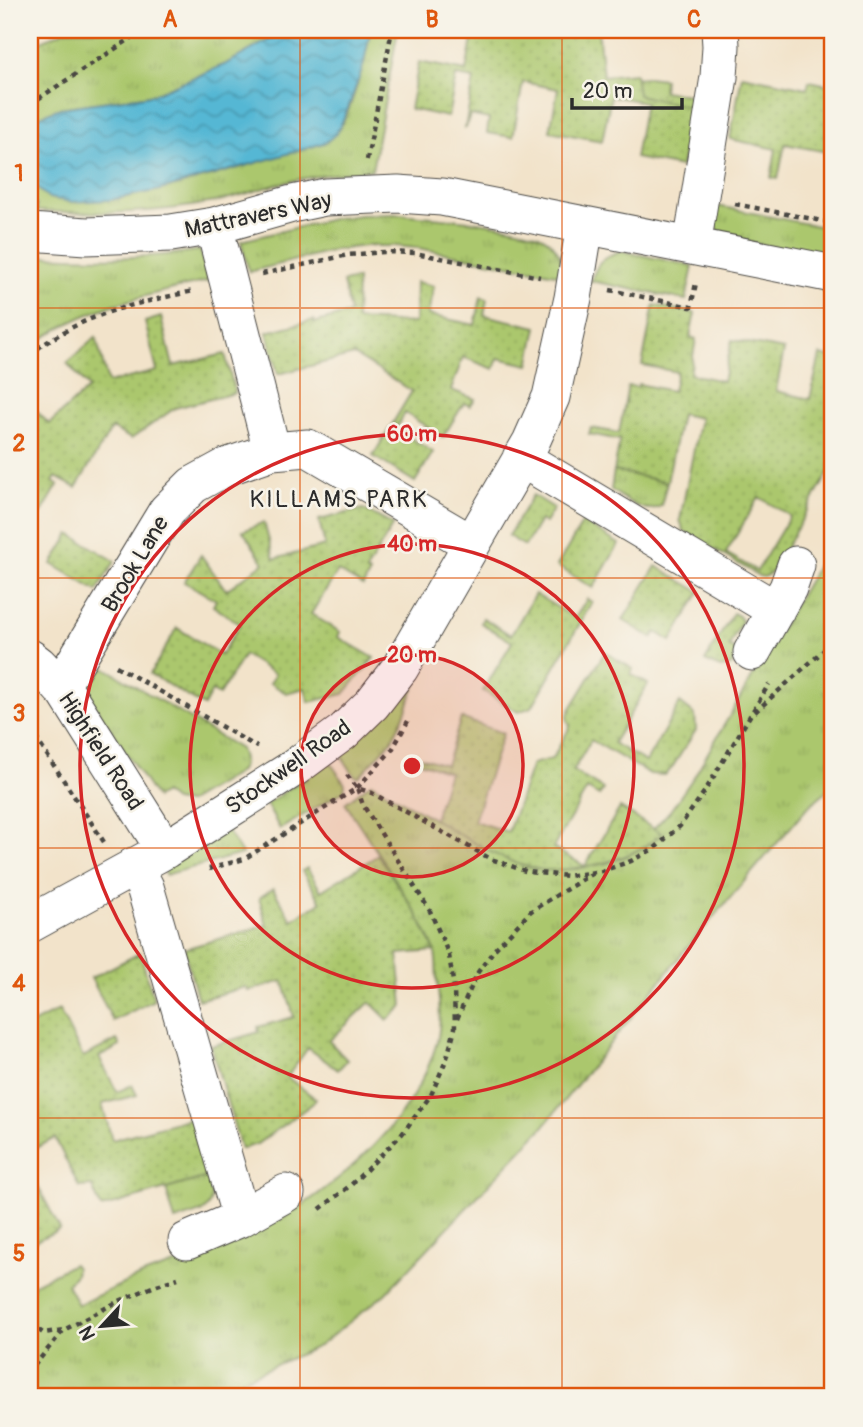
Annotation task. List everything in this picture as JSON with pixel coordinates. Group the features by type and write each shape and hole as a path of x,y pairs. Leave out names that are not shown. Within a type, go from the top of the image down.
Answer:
{"street":[{"path":"698,247 700,197 719,77 720,30"},
{"name":"Mattravers Way","path":"30,232 86,236 171,233 214,226 325,197 398,194 442,197 833,274"},
{"name":"Stockwell Road","path":"30,924 141,863 294,768 343,732 372,704 400,668 531,442 551,397 576,283 585,225"},
{"path":"214,226 272,451"},
{"name":"Brook Lane","path":"60,687 167,510 193,485 226,467 272,451 308,448 472,544"},
{"path":"521,458 775,610"},
{"path":"761,666 775,610 788,588 796,565"},
{"name":"Highfield Road","path":"30,658 74,705 141,863"},
{"path":"141,863 145,887 241,1218"},
{"path":"188,1258 241,1218 300,1203"}],"path":[{"path":"30,104 144,30"},
{"path":"361,196 392,30"},
{"path":"700,197 833,223"},
{"path":"30,355 68,329 98,314 291,267 348,255 384,252 415,253 691,307 698,247"},
{"path":"357,788 372,793 491,859 527,872 567,876 603,871 631,861 655,848 680,827 752,715 833,642"},
{"path":"84,648 294,768"},
{"path":"752,715 761,666"},
{"path":"30,729 141,863"},
{"path":"300,1203 351,1185 393,1143 431,1095 447,1058 455,1028 454,988 449,955 430,911 363,805 357,788 327,745"},
{"path":"455,1023 478,972 494,950 531,911 595,872"},
{"path":"30,1324 43,1333 64,1330 117,1302 157,1285 188,1258"},
{"path":"30,1375 33,1367 64,1330"}],"green space":[{"path":"66,30 287,30 224,65 151,95 60,108 30,124 30,46"},
{"path":"369,30 398,30 372,170 329,174 278,184 223,200 170,209 104,213 59,212 37,211 37,205 30,203 30,178 37,188 110,200 160,190 326,142 341,126 352,101 365,57"},
{"path":"474,30 598,30 603,76 635,73 638,95 693,108 681,167 635,158 645,102 611,96 602,141 550,131 558,89 523,82 513,137 487,133 489,119 470,115 465,128 474,79 456,76 448,117 410,109 419,62 466,71"},
{"path":"742,75 807,88 809,81 833,86 833,153 785,144 778,179 771,178 776,149 730,139"},
{"path":"635,78 664,79 663,91 695,96 693,108 637,95"},
{"path":"712,205 833,229 833,258 726,238 714,224"},
{"path":"398,214 480,222 535,233 549,241 558,252 562,265 561,275 418,248 394,246 334,250 249,272 241,241 332,219"},
{"path":"200,250 208,281 137,298 92,313 70,322 30,348 30,255 115,258"},
{"path":"622,251 693,266 686,300 591,281 601,261"},
{"path":"357,279 356,320 415,323 416,282 434,286 428,315 475,325 481,297 487,299 484,315 537,327 529,365 498,358 494,369 463,357 451,390 475,399 470,406 464,403 443,437 405,413 396,429 433,452 415,482 373,456 412,391 354,355 278,374 267,332 350,313 343,282"},
{"path":"654,305 695,313 690,337 696,339 690,374 723,381 732,340 784,350 776,391 810,399 820,355 833,358 833,465 772,572 764,577 684,531 680,520 700,418 681,414 667,482 614,471 620,440 589,434 591,428 619,433 628,386 638,387 638,384 673,391 677,372 642,365","holes":["759,497 790,516 757,571 726,553"]},
{"path":"161,317 173,366 225,354 235,393 175,408 131,439 112,428 76,488 56,477 53,482 58,485 30,533 30,450 38,438 30,431 30,404 49,424 89,388 67,363 96,337 108,383 157,371 145,322"},
{"path":"614,471 667,482 661,506 655,509 642,508 611,490"},
{"path":"533,495 554,508 545,523 540,520 525,546 508,536"},
{"path":"363,509 393,525 366,571 370,573 363,586 338,571 311,614 340,632 338,637 374,658 344,694 309,702 305,688 286,693 270,683 275,674 244,655 219,695 212,691 204,706 150,674 177,628 221,655 240,624 213,606 216,600 184,582 201,555 226,590 264,563 243,531 264,522 274,559 325,546 319,520"},
{"path":"583,522 619,544 593,588 557,566"},
{"path":"70,534 115,561 97,591 52,564"},
{"path":"833,539 833,785 808,807 686,949 543,1127 385,1294 319,1346 202,1397 30,1397 30,1286 73,1264 76,1268 75,1275 67,1284 78,1305 146,1274 230,1245 271,1224 301,1206 359,1160 385,1133 425,1074 437,1042 439,1026 435,953 416,913 345,803 371,783 491,852 544,870 576,869 627,856 661,834 653,829 670,811 695,775"},
{"path":"656,566 700,592 671,641 656,632 652,638 623,620"},
{"path":"535,594 575,618 587,599 592,602 532,707 518,712 483,691 512,642 481,623 483,618 511,635"},
{"path":"733,613 742,621 729,646 740,653 731,666 720,668 705,661"},
{"path":"605,652 633,669 631,674 648,684 613,743 646,762 680,703 695,715 696,730 665,775 650,774 591,740 573,771 603,789 599,796 587,789 553,848 585,866 620,808 662,834 636,851 609,861 589,866 546,870 503,858 434,819 449,772 408,758 410,754 446,765 461,718 503,733 474,821 508,832 532,764 552,759 570,727 567,717 570,710"},
{"path":"99,664 240,749 243,762 238,773 187,803 174,801 164,793 156,798 92,701 91,682"},
{"path":"411,677 417,681 391,742 359,777 355,776 340,754"},
{"path":"330,762 345,784 344,791 280,829 266,804"},
{"path":"226,829 242,854 165,875 164,867"},
{"path":"378,855 418,916 435,951 398,954 403,1006 388,1020 370,1002 329,1041 347,1060 338,1070 308,1048 287,1077 316,1099 257,1144 241,1149 211,1046 259,1032 258,1027 294,1017 283,981 248,991 246,987 198,1000 184,949 267,925 259,898 273,889 292,920 321,902 302,871 307,868 321,891"},
{"path":"140,953 154,1000 113,1021 91,978"},
{"path":"59,1010 83,1057 117,1040 120,1046 99,1057 117,1092 132,1085 137,1095 102,1104 112,1140 191,1118 207,1177 101,1208 92,1186 79,1187 55,1138 30,1151 30,1025"},
{"path":"30,1171 60,1229 30,1244"},
{"path":"207,1177 210,1203 204,1211 175,1221 166,1189"}],"water":[{"path":"287,30 369,30 363,67 347,111 337,133 326,142 160,190 110,200 71,202 49,198 30,178 30,124 40,116 60,108 151,95 224,65"}],"district":[{"name":"KILLAMS PARK","path":"339,499"}]}
